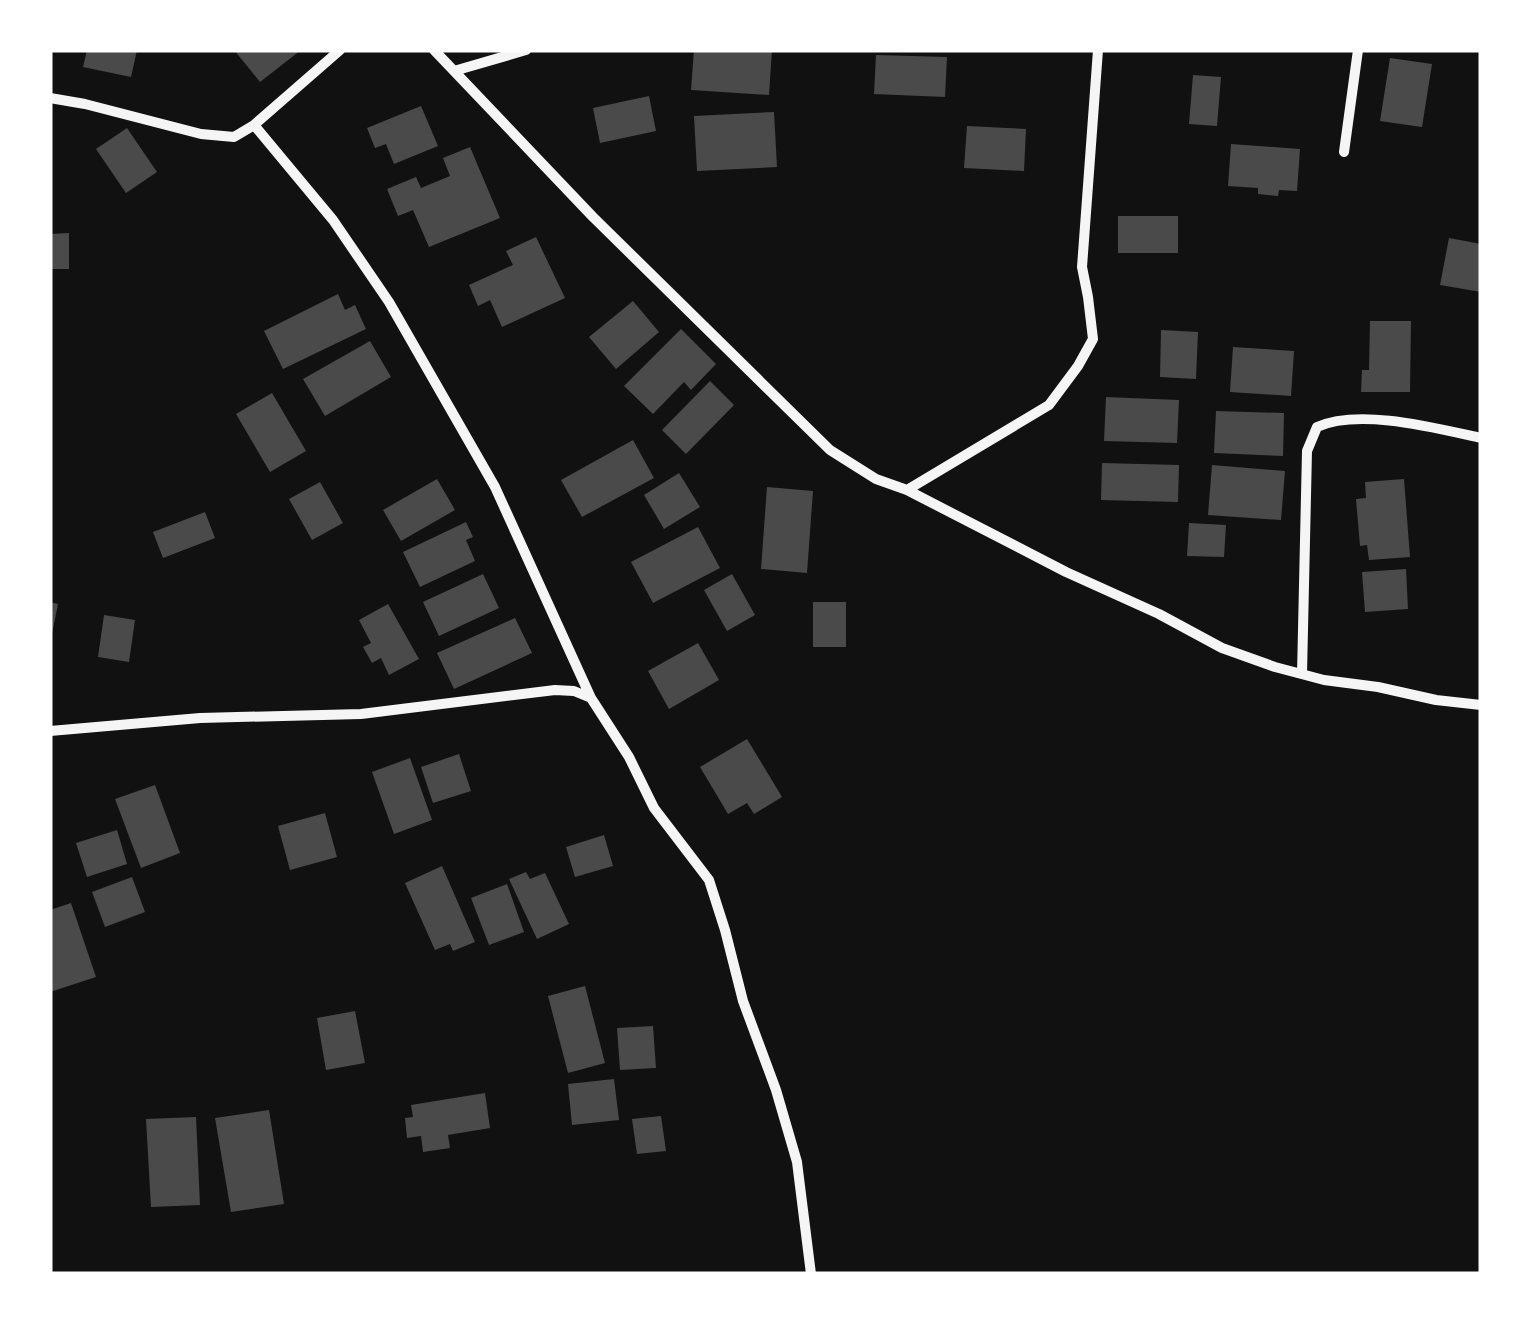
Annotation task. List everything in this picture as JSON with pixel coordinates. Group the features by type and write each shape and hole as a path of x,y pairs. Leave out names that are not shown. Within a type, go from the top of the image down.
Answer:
{"street":[{"path":"50,98 201,134 234,136 254,124 340,50"},
{"path":"434,50 593,218 830,450 876,479 907,490 1222,648 1275,668 1436,700 1481,704"},
{"path":"454,71 526,50"},
{"path":"907,490 1048,405 1093,339 1082,267 1098,50"},
{"path":"1344,152 1358,50"},
{"path":"254,124 332,220 390,302 495,487 591,698 630,757 654,808 709,880 743,1000 797,1162 811,1274"},
{"path":"1302,674 1307,451 1316,428 1335,419 1414,424 1481,438"},
{"path":"50,731 200,718 361,714 554,690 574,691 591,698"}],"building":[{"path":"87,50 137,50 131,77 83,67"},
{"path":"234,50 301,50 260,82"},
{"path":"694,50 772,50 769,95 691,90"},
{"path":"876,55 947,57 945,97 874,94"},
{"path":"1390,58 1432,64 1422,127 1380,121"},
{"path":"1193,75 1221,77 1217,126 1189,124"},
{"path":"649,96 656,131 600,143 593,108"},
{"path":"421,106 438,146 394,164 386,144 375,148 367,128"},
{"path":"774,112 777,167 697,171 694,116"},
{"path":"967,126 1026,129 1024,171 964,168"},
{"path":"127,128 157,172 126,193 96,149"},
{"path":"1231,144 1300,149 1297,191 1279,190 1278,196 1258,194 1258,188 1228,186"},
{"path":"470,147 500,218 429,247 413,210 398,216 387,189 416,177 421,188 450,176 443,158"},
{"path":"1118,216 1178,216 1178,253 1118,253"},
{"path":"69,233 69,269 50,269 50,234"},
{"path":"536,237 565,298 502,327 490,300 478,306 469,285 513,265 506,251"},
{"path":"1449,238 1481,244 1481,292 1440,285"},
{"path":"338,294 345,310 355,305 366,329 283,369 264,331"},
{"path":"633,301 659,332 616,369 589,337"},
{"path":"1370,321 1411,321 1410,392 1361,392 1362,370 1369,370"},
{"path":"681,329 716,364 691,390 684,382 653,414 624,386"},
{"path":"1161,330 1198,332 1196,379 1160,377"},
{"path":"370,341 391,377 325,416 303,379"},
{"path":"1233,347 1294,351 1291,396 1230,392"},
{"path":"710,381 734,405 686,454 662,430"},
{"path":"272,393 306,451 270,472 236,414"},
{"path":"1106,397 1179,400 1177,443 1104,441"},
{"path":"1216,411 1284,413 1283,456 1214,453"},
{"path":"633,440 654,478 582,517 561,480"},
{"path":"1102,463 1179,465 1178,502 1101,500"},
{"path":"1212,465 1285,471 1281,520 1208,515"},
{"path":"679,473 700,507 664,529 644,495"},
{"path":"437,479 455,510 401,541 383,510"},
{"path":"1404,479 1410,557 1369,560 1367,545 1360,546 1356,499 1366,498 1365,482"},
{"path":"320,482 343,523 312,540 289,499"},
{"path":"767,487 813,491 807,573 761,569"},
{"path":"205,512 215,538 163,558 153,532"},
{"path":"466,522 473,537 466,540 475,561 420,587 403,552"},
{"path":"1189,523 1226,525 1224,557 1187,556"},
{"path":"698,527 720,568 653,603 631,562"},
{"path":"1406,569 1408,609 1365,612 1362,572"},
{"path":"483,574 499,608 439,636 423,602"},
{"path":"732,574 755,615 727,631 704,590"},
{"path":"50,602 58,604 52,634 50,633"},
{"path":"813,602 846,602 846,647 813,647"},
{"path":"388,604 419,659 389,675 381,658 372,663 363,647 371,643 359,620"},
{"path":"104,615 135,620 129,662 98,657"},
{"path":"515,618 532,653 454,689 437,653"},
{"path":"698,643 719,680 669,709 648,671"},
{"path":"747,739 782,797 754,814 747,803 728,814 700,767"},
{"path":"459,754 471,791 433,803 421,767"},
{"path":"410,758 432,820 394,834 372,772"},
{"path":"155,785 180,853 141,868 115,799"},
{"path":"325,813 337,857 290,870 278,826"},
{"path":"117,830 127,864 87,877 76,843"},
{"path":"604,835 613,866 575,877 566,847"},
{"path":"442,866 475,942 453,951 450,944 435,950 405,883"},
{"path":"526,872 530,879 545,873 569,924 537,939 509,879"},
{"path":"132,877 145,912 105,927 92,892"},
{"path":"507,884 524,932 489,945 471,898"},
{"path":"71,903 96,977 50,992 50,910"},
{"path":"585,986 605,1063 568,1073 548,996"},
{"path":"355,1011 365,1063 326,1070 317,1018"},
{"path":"653,1026 656,1068 620,1070 617,1028"},
{"path":"614,1079 619,1120 572,1125 568,1084"},
{"path":"485,1093 490,1128 448,1135 450,1148 423,1152 421,1136 407,1138 405,1118 413,1117 411,1105"},
{"path":"269,1110 284,1204 231,1212 215,1118"},
{"path":"661,1116 666,1151 637,1154 632,1119"},
{"path":"196,1117 200,1205 151,1207 146,1119"}]}
